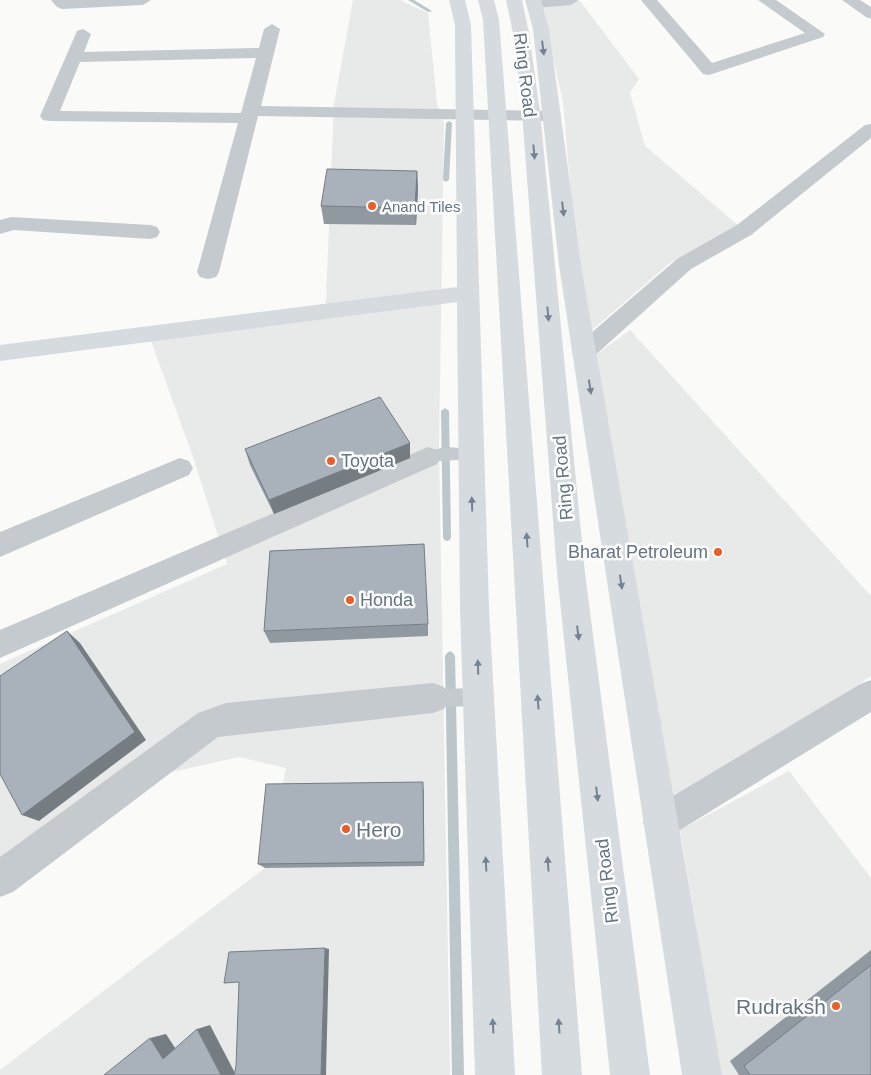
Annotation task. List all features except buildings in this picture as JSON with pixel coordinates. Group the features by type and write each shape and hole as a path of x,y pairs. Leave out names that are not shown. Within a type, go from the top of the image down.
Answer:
{"main road":[{"path":"457,0 463,25 466,114 459,295 470,340 448,455 479,697 495,1075"},
{"name":"Ring Road","path":"486,0 491,20 511,299 562,1075"},
{"path":"527,1 541,29 570,265 702,1075"},
{"name":"Ring Road","path":"527,1 521,33 530,112 571,573 630,1075"},
{"path":"0,353 459,295"}],"street":[{"path":"59,0 62,4 142,0"},
{"path":"527,1 571,0"},
{"path":"649,0 709,70 817,34 766,0"},
{"path":"850,0 871,14"},
{"path":"208,272 272,29"},
{"path":"83,34 49,116 466,114 552,116"},
{"path":"73,57 266,53"},
{"path":"584,352 684,264 744,230 871,129"},
{"path":"0,228 11,223 150,232"},
{"path":"0,644 448,455"},
{"path":"0,544 180,468"},
{"path":"660,823 871,695"},
{"path":"0,879 209,724 226,719 442,698"}],"lane":[{"path":"442,698 479,697"}],"shaded area":[{"path":"353,0 400,0 428,13 437,104 444,124 439,448 450,1075 0,1075 0,1070 265,868 286,768 239,757 159,775 0,881 0,664 227,564 193,457 151,341 323,316 326,299 334,104"},
{"path":"580,1 639,79 630,93 645,146 739,226 671,262 592,330 574,230 563,102 541,4"},
{"path":"630,330 871,596 871,676 670,805 594,356"},
{"path":"789,771 871,878 871,1075 717,1075 696,924 680,830"}],"waterway":[{"path":"410,0 430,11"},
{"path":"446,180 449,123"},
{"path":"445,411 447,537"},
{"path":"450,656 458,1075"}],"place":[{"name":"Anand Tiles","path":"372,206"},
{"name":"Toyota","path":"331,461"},
{"name":"Bharat Petroleum","path":"718,552"},
{"name":"Honda","path":"350,600"},
{"name":"Hero","path":"346,829"},
{"name":"Rudraksh","path":"836,1006"}]}
